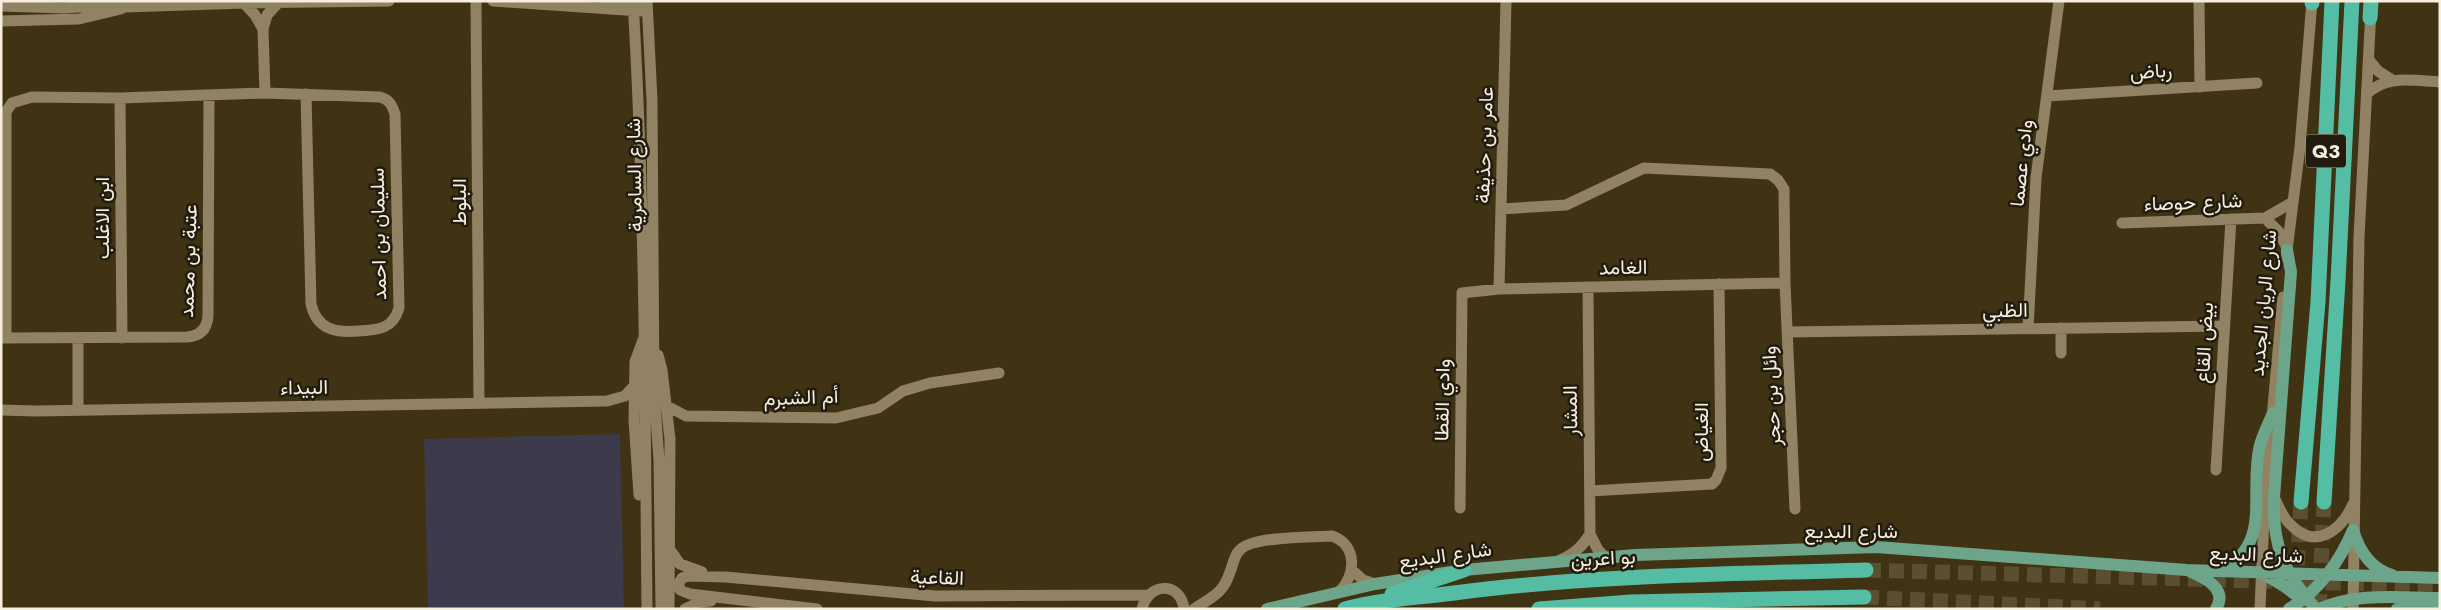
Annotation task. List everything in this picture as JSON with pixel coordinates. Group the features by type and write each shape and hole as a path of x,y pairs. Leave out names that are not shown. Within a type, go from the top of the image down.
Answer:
{"highway":[{"name":"Q3","path":"2301,502 2318,302 2332,1"},
{"name":"Q3","path":"2324,502 2338,281 2352,1"},
{"path":"2370,18 2372,1"},
{"path":"1347,608 1464,570"},
{"name":"بو اعرين","path":"1347,608 1510,586 1572,580 1628,576 1866,570"},
{"path":"1539,609 1631,602 1864,598"}],"main road":[{"path":"2287,250 2291,272 2274,497 2276,543 2289,574 2306,602"},
{"path":"2221,571 2242,557 2252,538 2260,446 2273,413"},
{"path":"2289,609 2306,602 2348,542 2353,530"},
{"path":"2353,530 2358,544 2368,559 2388,574 2402,578"},
{"name":"شارع البديع","path":"1267,609 1375,584 1464,570 1606,558 1876,547 2187,570 2440,578"},
{"path":"2187,570 2204,577 2214,586 2219,597 2216,609"},
{"path":"2262,573 2318,609 2353,603 2372,596 2440,598"},
{"path":"2397,609 2404,606 2440,607"}],"street":[{"path":"1,21 79,19 125,8 207,3 389,1"},
{"name":"البلوط","path":"476,1 479,403"},
{"path":"493,1 647,5"},
{"name":"عامر بن حذيفة","path":"1498,289 1506,1"},
{"name":"وادي عصما","path":"2028,329 2036,178 2059,1"},
{"path":"2199,1 2200,87"},
{"name":"شارع الريان الجديد","path":"2260,609 2273,413 2287,250 2300,147 2312,2"},
{"path":"1,6 15,3 63,8 113,5 125,8"},
{"path":"244,3 255,15 263,29"},
{"path":"265,93 263,29 267,15 278,3"},
{"path":"609,3 629,24 635,36"},
{"name":"شارع السامرية","path":"633,5 642,233 647,609"},
{"name":"شارع السامرية","path":"647,5 654,232 654,391 659,460 661,609"},
{"path":"2353,603 2355,373 2370,18"},
{"path":"2369,60 2378,72 2392,80"},
{"path":"2367,94 2378,85 2392,80 2440,82"},
{"name":"رباض","path":"2047,96 2257,83"},
{"name":"سليمان بن احمد","path":"4,338 6,112 12,103 32,97 120,98 265,93 306,94 380,97 389,101 395,114 399,308 393,321 379,330 346,332 330,330 323,326 313,313 311,304 306,94"},
{"name":"عتبة بن محمد","path":"4,338 191,337 202,332 207,325 209,96"},
{"name":"ابن الاغلب","path":"120,98 122,338"},
{"name":"وائل بن حجر","path":"1501,209 1566,205 1644,168 1770,174 1778,180 1784,190 1784,282 1795,509"},
{"name":"شارع حوصاء","path":"2122,223 2265,218 2293,202"},
{"name":"شارع حوصاء","path":"2265,218 2279,232 2287,250"},
{"name":"بيض القاع","path":"2216,470 2230,219"},
{"path":"642,233 654,232"},
{"name":"الغامد","path":"1462,293 1498,289 1784,282"},
{"name":"الغياض","path":"1590,491 1712,484 1716,480 1721,468 1719,284"},
{"name":"المشار","path":"1588,287 1590,534"},
{"name":"وادي القطا","path":"1460,508 1462,293"},
{"name":"الظبي","path":"1786,332 2224,326"},
{"path":"2061,328 2061,353"},
{"name":"شارع السامرية","path":"644,338 635,358 634,415 639,497 642,528 646,541"},
{"path":"78,339 78,410"},
{"name":"شارع السامرية","path":"654,349 662,370 670,429 669,609"},
{"name":"أم الشبرم","path":"666,406 686,416 836,418 878,408 903,392 930,383 1000,373"},
{"name":"البيداء","path":"1,410 607,401 621,398 634,386"},
{"name":"البيداء","path":"607,401 626,407 634,415"},
{"path":"670,429 686,416"},
{"path":"2274,497 2290,524 2298,532 2315,536 2332,532 2342,525 2355,500"},
{"path":"1558,561 1571,555 1582,546 1590,534 1598,550 1606,558"},
{"path":"1194,609 1220,592 1227,582 1237,552 1242,547 1255,542 1332,536 1340,539 1348,548 1352,570 1346,586 1339,592"},
{"name":"القاعية","path":"668,546 675,559 690,569 725,577"},
{"path":"1352,570 1363,580 1375,584"},
{"name":"القاعية","path":"817,609 686,593 679,587 680,580 685,576 725,577 927,596 1148,595 1156,589 1165,588 1174,591 1182,603"},
{"path":"1142,609 1148,595"},
{"name":"القاعية","path":"685,609 700,602 738,600"},
{"path":"1182,603 1207,600"}],"shaded area":[{"path":"620,434 624,609 428,609 424,439"}],"tunnel":[{"path":"2296,588 2301,502"},
{"path":"2319,609 2324,502"},
{"path":"1866,570 2440,586"},
{"path":"1864,597 2100,609"}]}
